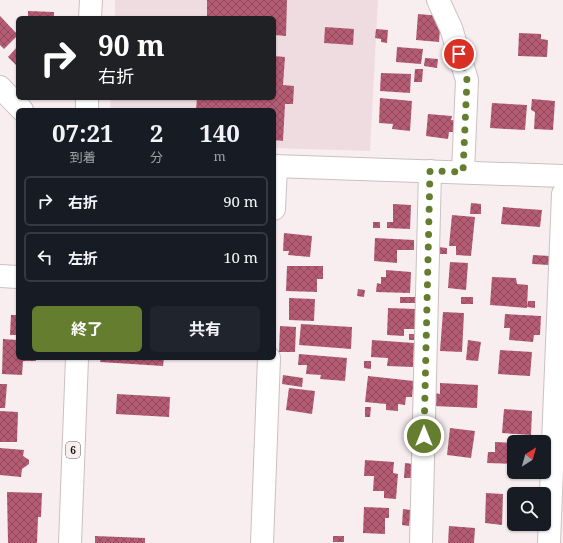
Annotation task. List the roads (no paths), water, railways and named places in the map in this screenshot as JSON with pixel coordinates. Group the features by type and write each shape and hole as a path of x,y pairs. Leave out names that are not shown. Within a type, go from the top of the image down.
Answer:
{"street":[{"path":"90,16 91,0"},
{"path":"438,0 451,28 467,80 463,172"},
{"path":"0,87 20,108"},
{"path":"276,166 563,176"},
{"path":"421,543 430,171"},
{"path":"549,543 563,194"},
{"path":"0,276 16,277"},
{"name":"6","path":"70,543 77,360"},
{"path":"262,543 268,360"}]}
